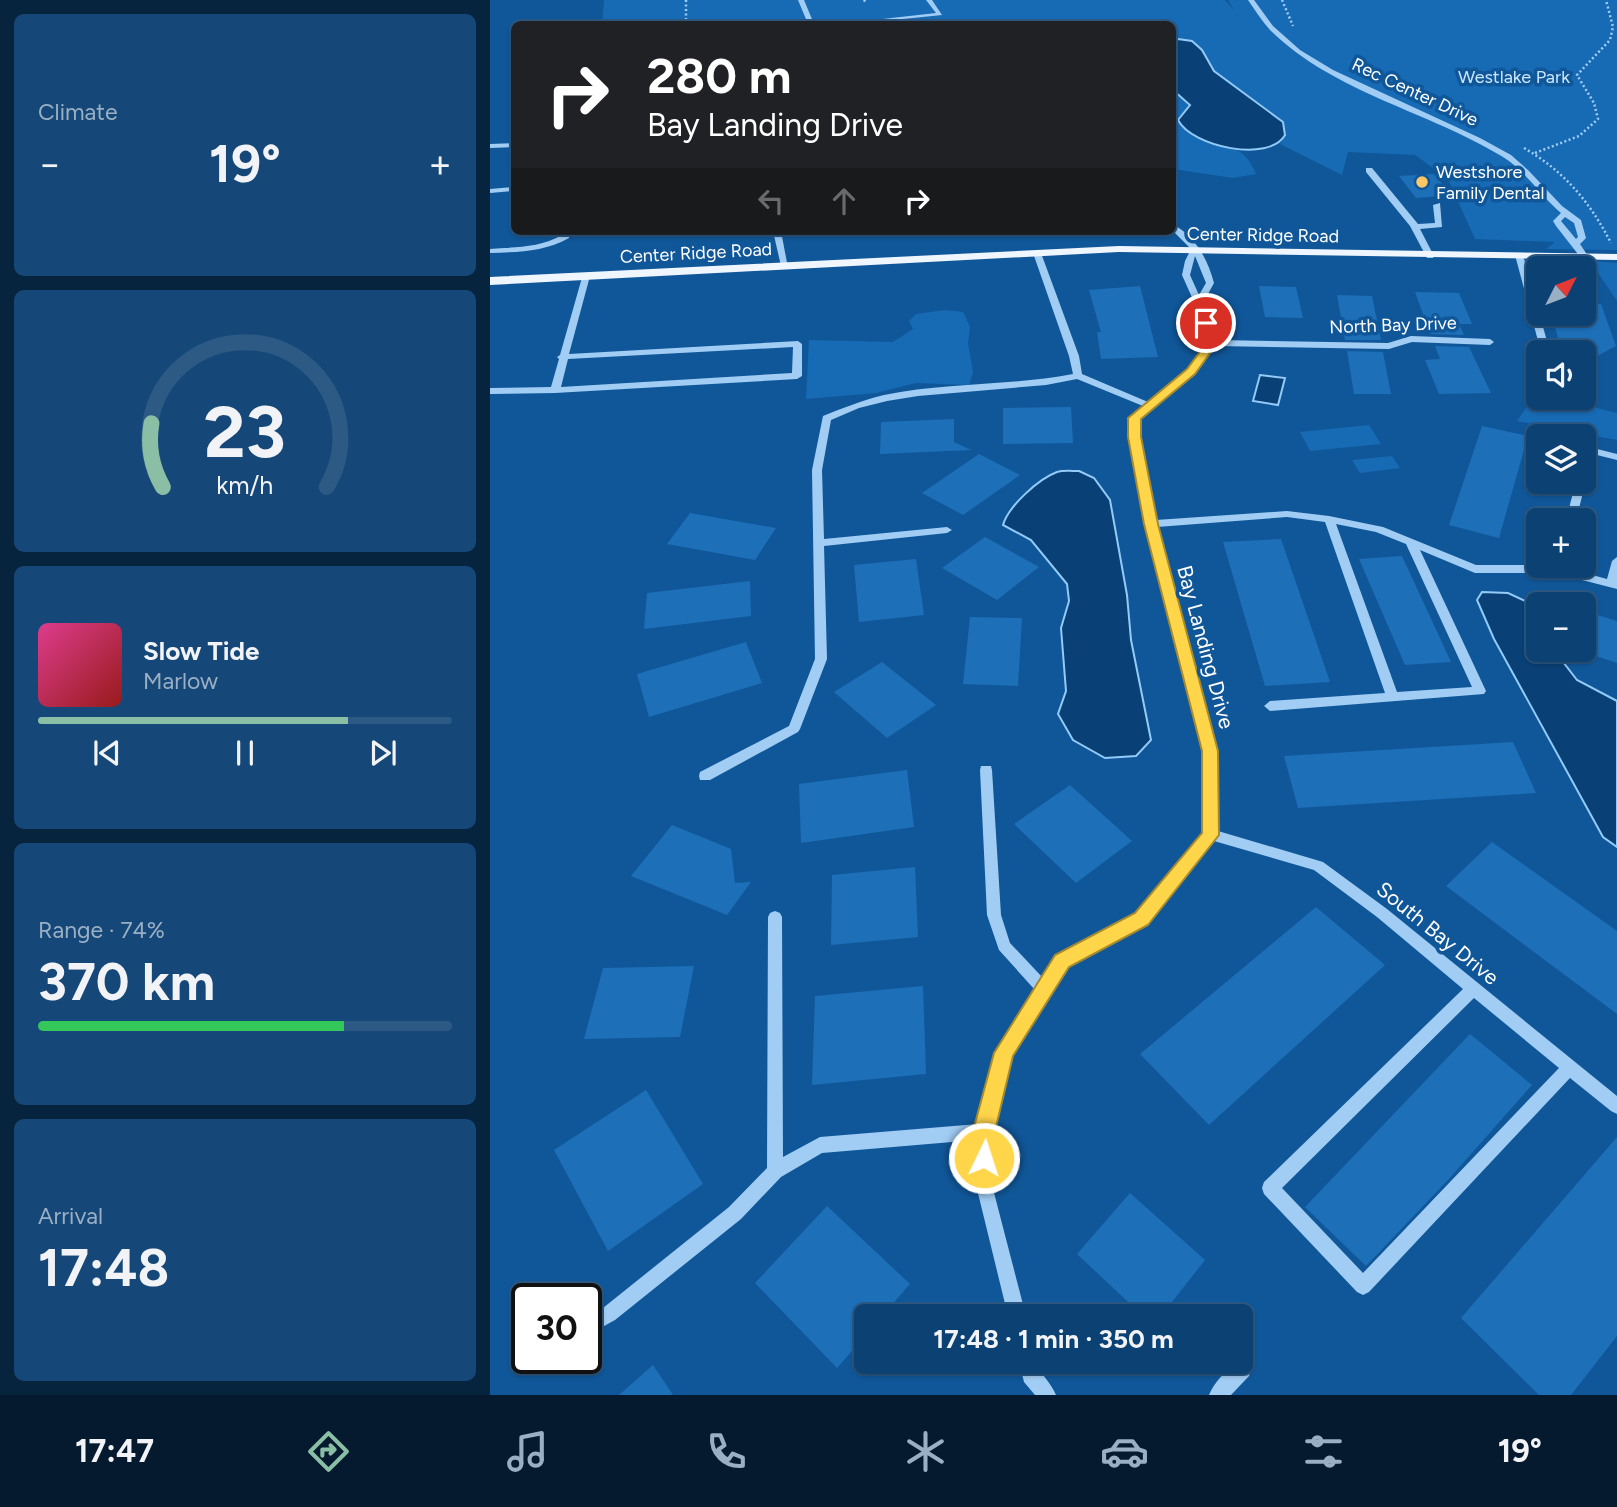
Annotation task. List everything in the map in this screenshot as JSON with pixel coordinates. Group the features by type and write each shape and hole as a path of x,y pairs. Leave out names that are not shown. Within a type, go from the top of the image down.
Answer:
{"main road":[{"name":"Center Ridge Road","path":"490,281 1119,249 1430,256 1584,256"},
{"name":"Center Ridge Road","path":"1596,256 1617,257"}],"street":[{"path":"801,0 810,21"},
{"path":"871,21 940,14 929,0"},
{"name":"Rec Center Drive","path":"1251,0 1279,37 1319,63 1374,92 1468,133 1510,158 1531,174 1564,215 1578,222 1582,238 1576,243"},
{"path":"490,146 511,145"},
{"path":"1369,170 1415,227 1430,256"},
{"path":"490,191 511,189"},
{"path":"1415,227 1440,225 1437,205"},
{"name":"Rec Center Drive","path":"1564,215 1557,221 1562,231 1576,243 1584,256"},
{"path":"1176,229 1187,238 1206,266 1210,283 1199,302"},
{"path":"490,251 545,246 566,235"},
{"path":"778,235 785,266"},
{"path":"1194,251 1185,268 1187,285 1199,302 1213,342"},
{"path":"1037,253 1074,356 1078,376"},
{"path":"1519,255 1543,340"},
{"path":"555,390 586,276"},
{"name":"North Bay Drive","path":"1213,342 1389,346 1411,338 1490,342"},
{"name":"Bay Landing Drive","path":"1210,835 1210,751 1151,524 1135,437 1135,418 1191,371 1213,342"},
{"path":"490,391 555,390 797,376 798,344 562,357"},
{"path":"705,776 794,729 821,659 817,470 826,418 853,404 907,394 1046,384 1078,376 1148,405"},
{"path":"1596,452 1617,457"},
{"path":"1151,524 1287,514 1329,519 1379,530 1475,569 1526,568"},
{"path":"1329,519 1392,697"},
{"path":"819,543 947,530"},
{"path":"1270,706 1480,691 1411,543"},
{"path":"1593,578 1614,584 1617,561"},
{"path":"986,770 995,915 1004,946 1044,989"},
{"path":"1014,1304 984,1185 984,1131 1004,1053 1062,961 1141,919 1210,835"},
{"name":"South Bay Drive","path":"1210,835 1318,866 1382,913 1617,1106"},
{"path":"775,917 775,1171"},
{"path":"1474,988 1270,1188 1363,1286 1570,1067"},
{"path":"602,1318 734,1213 775,1171 820,1145 984,1131"},
{"path":"1031,1374 1047,1395"},
{"path":"1218,1395 1237,1374"}],"path":[{"path":"686,21 687,0"},
{"path":"1534,153 1578,136 1598,119 1594,103 1577,75 1581,68 1611,47 1615,40 1616,25 1606,0"}],"green space":[{"name":"Westlake Park","path":"604,0 1225,0 1234,10 1228,0 1617,0 1617,250 1546,249 1555,242 1475,239 1448,179 1415,155 1348,152 1342,175 1280,144 1285,135 1283,122 1214,71 1208,60 1176,39 1176,21 602,21"},
{"path":"1176,93 1190,105 1221,146 1243,154 1256,174 1233,178 1176,169"},
{"path":"1596,261 1617,263 1617,301 1596,270"},
{"path":"945,310 963,312 970,327 968,343 973,372 969,385 916,383 876,393 806,399 809,340 893,342 913,329 909,321 916,314"},
{"path":"1526,408 1526,410 1596,410 1596,408 1617,413 1617,440 1596,436 1596,424 1533,424 1517,421"},
{"path":"1369,425 1381,444 1310,451 1300,432"},
{"path":"1392,456 1400,468 1360,473 1352,460"}],"shaded area":[{"path":"1176,39 1192,41 1202,50 1214,71 1283,122 1285,135 1276,144 1248,150 1214,144 1186,130 1178,120 1190,105 1176,93"},
{"path":"1260,375 1285,378 1278,405 1253,401"},
{"path":"1059,471 1079,471 1094,478 1110,500 1127,595 1131,640 1151,740 1136,756 1105,758 1073,740 1058,714 1066,691 1061,628 1069,601 1067,584 1031,540 1003,525 1017,502 1041,481"},
{"path":"1482,592 1508,593 1526,601 1526,662 1563,662 1577,680 1617,701 1617,847 1603,837 1494,639 1477,600"}],"building":[{"name":"Westshore Family Dental","path":"1434,174 1452,195 1416,198 1399,176"},
{"path":"1140,286 1158,357 1101,359 1097,332 1101,332 1089,290"},
{"path":"1259,286 1296,287 1303,318 1265,317"},
{"path":"1415,292 1459,293 1472,324 1459,324 1464,335 1430,334"},
{"path":"1337,295 1372,296 1381,340 1345,340"},
{"path":"1596,304 1601,304 1616,346 1596,357 1596,340 1559,340 1555,326 1596,326"},
{"path":"1435,346 1469,347 1491,393 1439,394 1425,360 1440,359"},
{"path":"1347,351 1383,352 1391,394 1354,394"},
{"path":"1071,407 1073,443 1003,444 1003,408"},
{"path":"954,419 954,442 971,450 880,454 881,422"},
{"path":"1482,426 1526,436 1499,538 1449,525"},
{"path":"979,454 1020,475 963,515 922,493"},
{"path":"690,513 776,528 755,560 667,544"},
{"path":"985,537 1039,567 997,600 942,568"},
{"path":"1281,539 1330,682 1265,686 1223,542"},
{"path":"1402,556 1451,662 1405,665 1359,559"},
{"path":"916,559 924,615 859,622 854,565"},
{"path":"750,581 751,616 644,629 647,593"},
{"path":"1596,615 1617,621 1617,663 1596,656"},
{"path":"970,617 1022,618 1018,686 963,684"},
{"path":"746,642 762,683 649,717 637,674"},
{"path":"882,662 936,705 887,738 834,692"},
{"path":"1513,742 1536,793 1298,808 1284,756"},
{"path":"907,770 914,827 801,843 799,784"},
{"path":"1070,785 1132,841 1076,883 1014,824"},
{"path":"672,825 731,849 735,883 751,882 727,915 631,876"},
{"path":"1492,842 1617,931 1617,1014 1446,886"},
{"path":"915,867 918,937 831,945 832,875"},
{"path":"1316,907 1385,965 1209,1125 1140,1054"},
{"path":"694,966 680,1037 584,1039 603,968"},
{"path":"923,986 926,1074 812,1085 815,996"},
{"path":"1470,1034 1532,1085 1448,1180 1366,1266 1305,1207"},
{"path":"646,1090 703,1184 608,1251 554,1150"},
{"path":"1617,1137 1617,1336 1571,1395 1539,1395 1461,1318"},
{"path":"1130,1193 1205,1260 1170,1304 1130,1304 1077,1254"},
{"path":"827,1206 910,1284 892,1304 854,1304 854,1349 837,1368 755,1283"},
{"path":"653,1365 673,1395 619,1395"}],"place":[{"name":"Westshore Family Dental","path":"1422,182"}],"route":[{"path":"984,1158 984,1131 1004,1053 1062,961 1141,919 1210,835 1210,751 1151,524 1135,437 1135,418 1191,371 1213,342 1206,323"}]}
